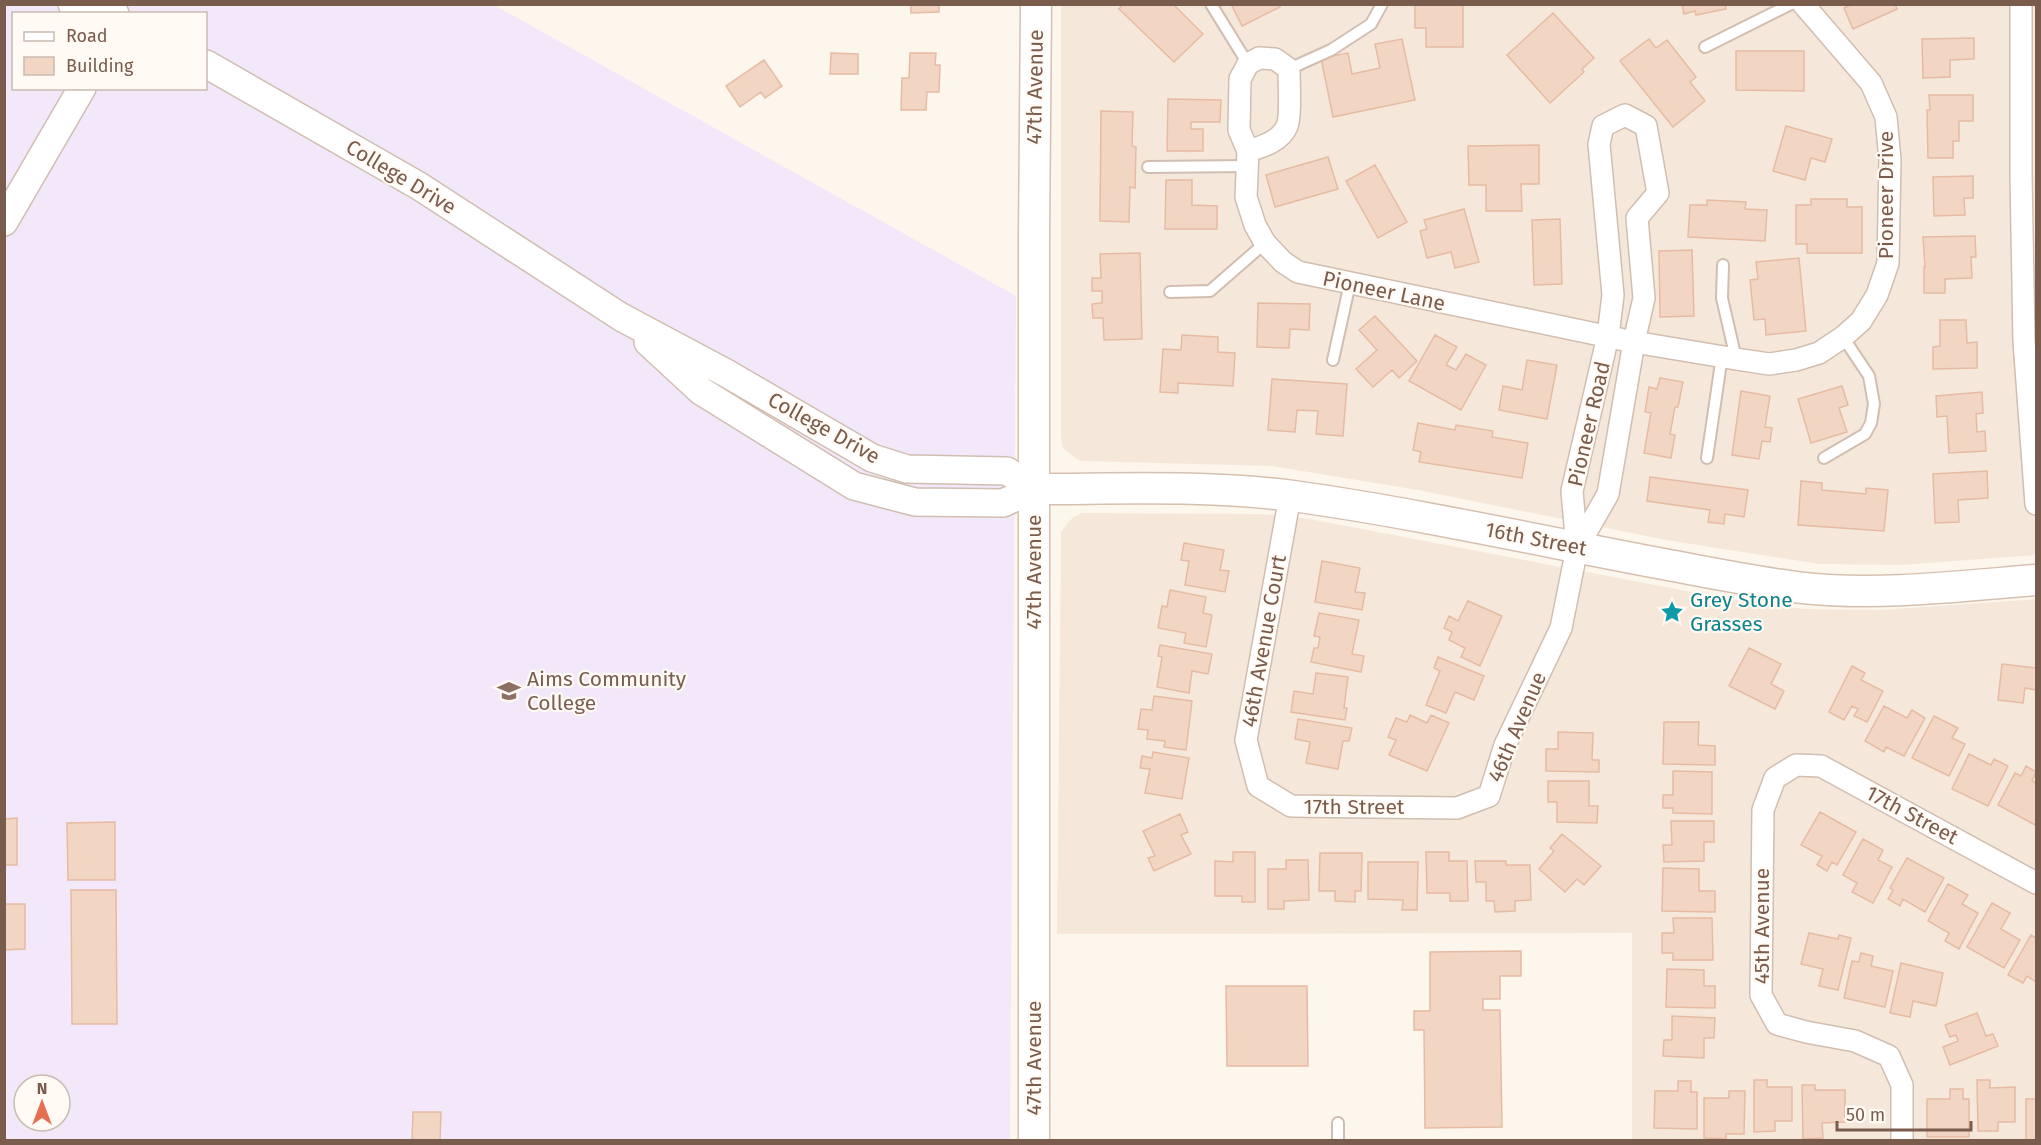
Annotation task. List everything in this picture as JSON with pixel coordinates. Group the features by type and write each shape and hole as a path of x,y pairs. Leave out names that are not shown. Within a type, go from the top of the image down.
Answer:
{"main road":[{"name":"47th Avenue","path":"1034,1140 1036,4"},
{"name":"16th Street","path":"1034,489 1213,490 1290,496 1509,533 1736,578 1804,588 1873,590 2037,580"}],"street":[{"path":"99,4 112,12"},
{"name":"Pioneer Drive","path":"1608,336 1769,364 1796,360 1819,353 1843,337 1861,321 1877,295 1888,263 1890,160 1886,117 1871,83 1803,4"},
{"path":"2021,4 2029,26 2021,175 2024,340 2037,504"},
{"path":"1248,64 1259,58 1275,59 1289,69 1288,126 1248,158"},
{"name":"Pioneer Lane","path":"1248,64 1240,80 1239,130 1248,158 1246,196 1255,225 1265,243 1283,262 1298,272 1608,336"},
{"name":"College Drive","path":"207,65 419,186 621,317 726,373 872,458 907,469 1007,471 1034,489"},
{"path":"4,222 16,194 81,90"},
{"name":"Pioneer Road","path":"1561,628 1577,548 1572,491 1608,336 1612,295 1599,144 1603,126 1625,115 1647,126 1658,193 1636,218 1644,298 1634,342 1608,494 1577,548"},
{"path":"1606,220 1636,218"},
{"name":"46th Avenue Court","path":"1258,786 1246,740 1290,496"},
{"name":"46th Avenue","path":"1457,807 1489,796 1505,745 1561,628"},
{"name":"17th Street","path":"1785,772 1796,765 1821,766 2037,883"},
{"name":"45th Avenue","path":"1785,772 1775,778 1763,810 1761,995 1777,1024 1855,1041 1889,1056 1902,1085 1902,1140"},
{"name":"17th Street","path":"1258,786 1291,806 1457,807"}],"lane":[{"path":"1210,4 1248,64"},
{"path":"1289,69 1331,50 1371,24 1382,4"},
{"path":"1705,47 1791,4"},
{"path":"1148,167 1248,158"},
{"path":"1170,292 1210,291 1265,243"},
{"path":"1707,458 1729,357 1722,298 1723,265"},
{"path":"1334,360 1350,283"},
{"path":"1824,458 1865,434 1871,423 1874,404 1869,376 1843,337"},
{"path":"1338,1123 1338,1140"}],"shaded area":[{"name":"Aims Community College","path":"5,5 494,5 1016,296 1010,1140 5,1140"},
{"path":"1061,5 2036,5 2036,555 1900,565 1819,564 1666,540 1418,490 1272,466 1080,461 1062,446 1061,437"},
{"path":"1082,513 1280,515 1734,600 1804,609 1881,610 2036,599 2036,1140 1632,1140 1632,933 1057,934 1061,532 1073,517"}],"building":[{"path":"911,4 939,4 939,12 911,13"},
{"path":"1123,4 1173,4 1203,34 1174,62 1119,9"},
{"path":"1231,4 1279,4 1280,7 1242,26"},
{"path":"1415,4 1463,4 1463,47 1426,47 1426,28 1415,28"},
{"path":"1682,4 1725,4 1726,9 1696,15 1695,11 1684,14"},
{"path":"1852,4 1895,4 1897,9 1853,29 1844,8"},
{"path":"1553,13 1594,58 1582,69 1584,72 1550,103 1507,55"},
{"path":"1974,38 1974,59 1950,60 1950,77 1923,78 1922,39"},
{"path":"1402,39 1415,100 1333,117 1321,58 1348,53 1352,74 1380,68 1375,44"},
{"path":"1649,39 1656,48 1667,40 1696,77 1690,82 1705,101 1673,127 1620,61"},
{"path":"1736,51 1804,51 1804,91 1736,90"},
{"path":"831,53 858,54 858,74 830,74"},
{"path":"910,53 936,53 935,65 940,65 939,92 927,92 926,110 901,110 902,78 909,78"},
{"path":"764,60 782,86 765,98 761,92 740,107 726,86"},
{"path":"1929,95 1973,95 1973,121 1959,121 1959,141 1953,141 1953,158 1928,158"},
{"path":"1168,99 1221,100 1220,122 1191,122 1191,129 1203,129 1203,151 1167,151"},
{"path":"1101,111 1133,112 1132,146 1136,147 1135,188 1130,187 1129,222 1100,221"},
{"path":"1786,126 1832,139 1825,162 1811,158 1805,180 1773,171"},
{"path":"1539,145 1539,184 1521,184 1522,211 1486,211 1486,185 1469,185 1468,146"},
{"path":"1328,157 1338,189 1275,207 1266,175"},
{"path":"1375,165 1407,222 1378,238 1346,181"},
{"path":"1973,176 1973,198 1964,198 1965,215 1934,216 1933,177"},
{"path":"1166,180 1192,180 1192,205 1217,206 1217,229 1165,229"},
{"path":"1811,199 1847,199 1847,207 1862,207 1862,253 1807,253 1807,244 1796,244 1796,205 1811,205"},
{"path":"1707,200 1746,202 1745,209 1767,210 1765,241 1688,237 1690,205 1707,205"},
{"path":"1464,209 1479,262 1455,268 1451,252 1427,258 1420,231 1427,229 1424,220"},
{"path":"1560,219 1562,284 1534,285 1532,220"},
{"path":"1975,236 1976,257 1971,257 1972,278 1945,279 1945,293 1924,293 1923,237"},
{"path":"1692,250 1694,316 1660,317 1659,251"},
{"path":"1140,253 1142,339 1104,340 1103,318 1093,318 1092,304 1102,303 1102,291 1092,291 1092,278 1101,278 1100,254"},
{"path":"1799,258 1806,331 1766,335 1765,319 1754,320 1750,280 1758,279 1756,262"},
{"path":"1258,303 1310,304 1309,330 1290,329 1289,348 1257,347"},
{"path":"1375,316 1417,361 1399,378 1392,370 1373,387 1356,369 1377,350 1359,330"},
{"path":"1940,320 1966,320 1967,343 1977,342 1977,368 1933,369 1933,347 1940,346"},
{"path":"1182,335 1218,337 1218,352 1235,353 1233,386 1178,383 1178,393 1160,392 1163,349 1181,350"},
{"path":"1435,335 1457,347 1446,365 1456,370 1466,354 1486,365 1461,410 1409,381"},
{"path":"1527,360 1557,365 1547,419 1499,410 1503,386 1522,390"},
{"path":"1660,378 1683,382 1670,434 1675,435 1671,458 1644,453 1651,413 1645,412 1649,387 1657,389"},
{"path":"1272,379 1347,384 1343,436 1316,434 1318,411 1297,410 1295,432 1268,430"},
{"path":"1842,386 1848,405 1839,408 1847,432 1811,443 1798,399"},
{"path":"1741,391 1770,396 1765,427 1772,428 1770,442 1762,441 1759,459 1732,455"},
{"path":"1982,392 1983,413 1976,414 1977,432 1985,431 1986,451 1949,453 1947,416 1937,417 1936,396"},
{"path":"1418,423 1455,430 1456,425 1493,431 1492,437 1528,443 1522,478 1419,462 1421,452 1413,450"},
{"path":"1987,471 1988,498 1958,500 1959,522 1935,523 1933,474"},
{"path":"1650,477 1748,490 1744,517 1725,514 1724,524 1708,522 1710,510 1647,501"},
{"path":"1801,481 1822,483 1822,490 1866,494 1866,488 1888,490 1884,531 1798,525"},
{"path":"1184,543 1224,550 1220,570 1229,571 1225,592 1185,585 1189,561 1181,560"},
{"path":"1322,561 1360,568 1355,592 1365,593 1362,610 1315,602"},
{"path":"1170,590 1206,597 1203,613 1212,615 1206,647 1184,643 1186,633 1158,628 1162,606 1167,607"},
{"path":"1468,601 1502,616 1480,666 1461,657 1465,648 1449,640 1452,632 1444,628 1449,616 1458,621"},
{"path":"1319,613 1359,620 1352,654 1364,656 1361,672 1311,662 1314,648 1318,648 1320,637 1314,636"},
{"path":"1160,645 1212,654 1208,674 1192,671 1189,693 1157,687 1162,657 1158,656"},
{"path":"1749,648 1781,664 1771,684 1784,691 1775,709 1729,686"},
{"path":"1438,657 1484,676 1474,700 1455,692 1446,713 1426,705 1440,671 1434,668"},
{"path":"2002,664 2036,668 2036,690 2025,688 2023,703 1998,700"},
{"path":"1852,666 1865,673 1861,680 1883,691 1867,722 1854,716 1858,709 1852,706 1844,720 1829,712"},
{"path":"1316,673 1348,677 1344,708 1347,708 1345,720 1291,712 1294,691 1313,694"},
{"path":"1154,696 1192,701 1186,750 1164,747 1165,741 1147,739 1148,730 1138,729 1141,709 1152,710"},
{"path":"1884,706 1907,718 1912,710 1925,718 1904,756 1886,747 1884,752 1865,741"},
{"path":"1410,715 1427,723 1431,715 1449,723 1427,771 1389,755 1396,740 1388,737 1396,718 1407,722"},
{"path":"1934,716 1958,728 1952,738 1965,744 1949,776 1912,758"},
{"path":"1298,719 1352,728 1349,741 1343,741 1338,769 1306,763 1310,742 1295,739"},
{"path":"1664,722 1699,722 1698,745 1715,746 1715,765 1663,764"},
{"path":"1558,732 1593,733 1592,760 1599,760 1599,772 1546,771 1546,749 1558,749"},
{"path":"1153,752 1189,758 1182,799 1145,793 1150,769 1140,768 1142,756 1152,758"},
{"path":"1969,754 1991,765 1994,759 2008,766 1988,806 1952,789"},
{"path":"2026,766 2036,772 2032,781 2036,783 2035,825 1998,805 2015,773 2021,776"},
{"path":"1673,771 1712,772 1712,814 1673,813 1673,808 1663,808 1663,795 1673,795"},
{"path":"1548,781 1589,781 1589,806 1598,806 1597,823 1557,822 1557,802 1548,802"},
{"path":"1820,812 1856,832 1837,865 1832,862 1827,871 1817,865 1822,856 1801,845"},
{"path":"1180,814 1188,832 1181,835 1191,854 1154,871 1148,858 1155,856 1143,831"},
{"path":"17,818 17,865 4,865 4,819"},
{"path":"1671,821 1714,821 1714,842 1704,842 1704,861 1664,862 1663,845 1672,845"},
{"path":"115,822 115,880 68,880 67,823"},
{"path":"1562,834 1601,866 1584,885 1577,879 1565,892 1539,869 1554,851 1550,848"},
{"path":"1863,839 1883,850 1878,860 1892,867 1873,903 1852,892 1857,883 1843,875"},
{"path":"1233,852 1255,852 1255,902 1242,902 1242,896 1215,896 1215,861 1233,862"},
{"path":"1426,852 1449,852 1449,861 1467,861 1468,901 1450,901 1450,893 1427,893"},
{"path":"1320,853 1362,853 1361,891 1355,891 1355,902 1335,901 1335,891 1319,891"},
{"path":"1907,858 1944,878 1925,912 1903,899 1900,906 1888,899 1893,890 1890,888"},
{"path":"1286,860 1308,860 1309,900 1284,901 1284,909 1268,909 1268,869 1286,869"},
{"path":"1475,861 1506,861 1506,865 1530,865 1531,900 1515,901 1515,911 1495,912 1494,901 1486,901 1486,882 1476,882"},
{"path":"1368,862 1418,862 1417,910 1402,910 1403,900 1368,899"},
{"path":"1663,868 1699,869 1699,891 1715,891 1715,912 1662,911"},
{"path":"1948,884 1968,895 1962,904 1978,913 1959,949 1945,941 1949,933 1928,921"},
{"path":"71,890 116,890 117,1024 72,1024"},
{"path":"1992,903 2010,913 2001,929 2020,940 2004,968 1967,947"},
{"path":"4,904 25,904 25,949 4,950"},
{"path":"1673,918 1712,918 1713,960 1673,960 1673,953 1662,953 1662,933 1674,933"},
{"path":"1809,933 1838,939 1839,935 1851,938 1838,990 1819,986 1823,969 1801,964"},
{"path":"2031,935 2036,938 2036,982 2027,976 2023,983 2008,975"},
{"path":"1521,951 1521,976 1500,976 1500,999 1483,999 1483,1010 1500,1010 1502,1127 1425,1128 1424,1030 1414,1030 1414,1011 1430,1011 1430,952"},
{"path":"1861,953 1873,956 1871,966 1893,971 1885,1007 1844,998 1852,961 1859,962"},
{"path":"1901,963 1943,973 1936,1006 1913,1001 1910,1017 1890,1013"},
{"path":"1667,969 1704,970 1704,986 1715,986 1715,1008 1666,1007"},
{"path":"1226,986 1307,986 1308,1066 1227,1066"},
{"path":"1977,1013 1986,1036 1993,1034 1998,1046 1950,1065 1943,1047 1958,1041 1956,1035 1950,1037 1945,1025"},
{"path":"1672,1016 1715,1018 1714,1038 1704,1038 1704,1058 1663,1056 1664,1040 1672,1040"},
{"path":"1754,1080 1767,1080 1767,1087 1792,1087 1792,1121 1775,1121 1775,1131 1754,1132"},
{"path":"1977,1080 1990,1080 1990,1088 2015,1087 2015,1122 1998,1122 1998,1131 1978,1131"},
{"path":"1678,1081 1691,1081 1691,1092 1697,1092 1697,1129 1654,1128 1655,1091 1678,1091"},
{"path":"1802,1085 1815,1085 1815,1090 1845,1090 1845,1122 1822,1123 1823,1138 1803,1139"},
{"path":"1950,1089 1963,1089 1963,1099 1969,1099 1969,1137 1927,1137 1927,1099 1950,1099"},
{"path":"1729,1091 1745,1091 1744,1134 1726,1134 1726,1139 1704,1138 1704,1098 1729,1098"},
{"path":"2026,1099 2036,1099 2036,1140 2026,1140"},
{"path":"413,1112 441,1112 440,1140 412,1140"}],"place":[{"name":"Grey Stone Grasses","path":"1672,612"},
{"name":"Aims Community College","path":"509,691"}]}
